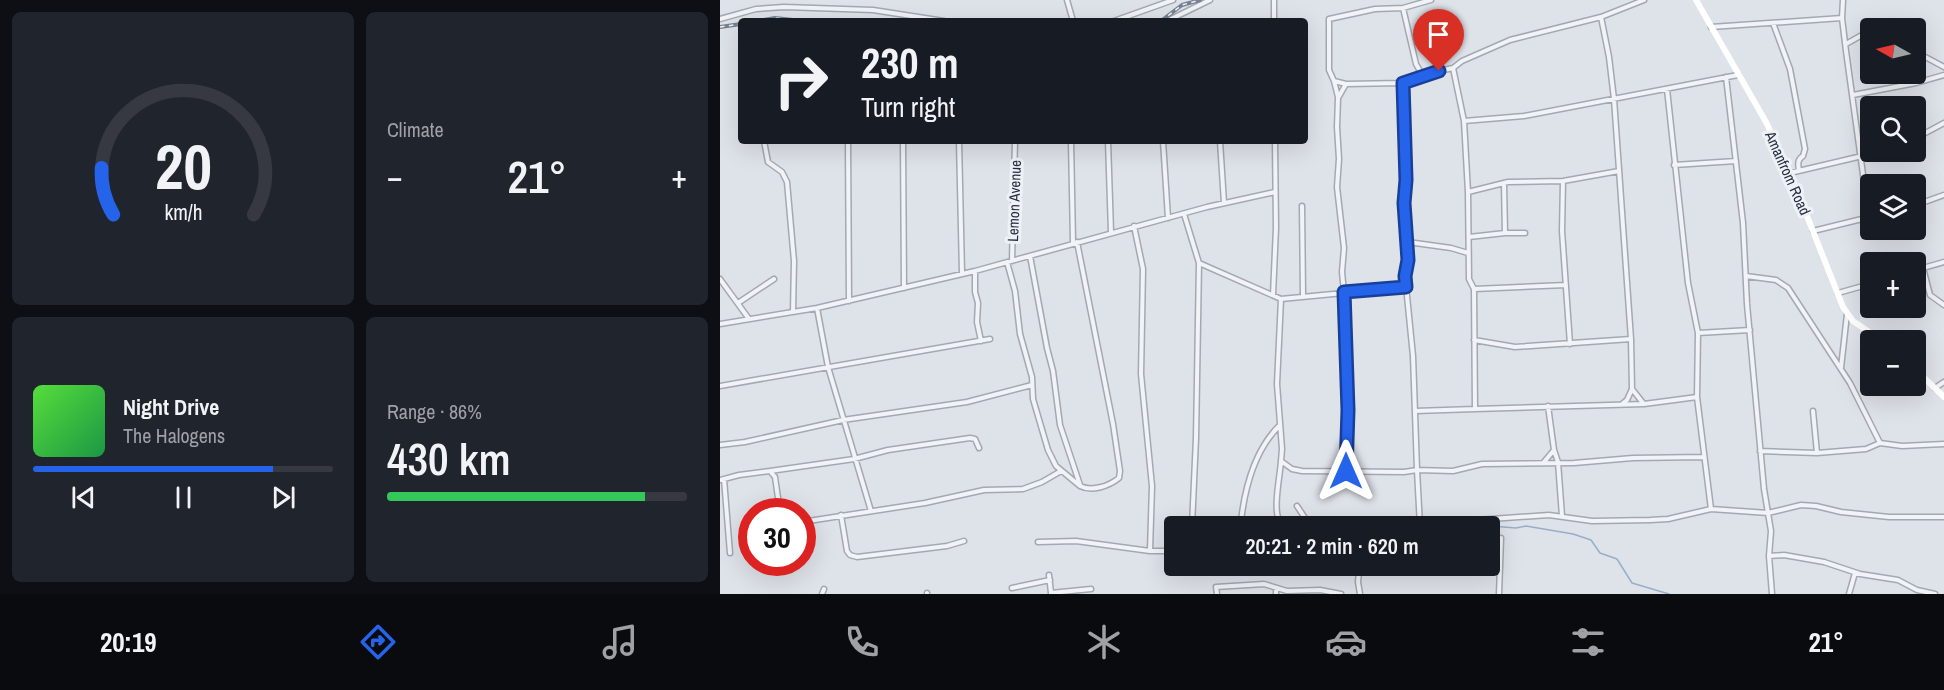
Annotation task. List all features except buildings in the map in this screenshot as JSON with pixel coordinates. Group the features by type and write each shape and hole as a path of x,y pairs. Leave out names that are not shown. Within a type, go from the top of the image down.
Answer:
{"street":[{"path":"1067,0 1071,18"},
{"path":"1122,18 1173,0"},
{"path":"1173,18 1210,0"},
{"path":"1274,0 1274,18"},
{"path":"1346,471 1348,410 1342,273 1344,248 1337,187 1340,159 1337,127 1338,98 1329,70 1329,19 1376,9 1403,8 1431,0"},
{"path":"1334,81 1346,84 1403,83 1425,74 1453,68 1462,61 1510,40 1600,17 1644,0"},
{"name":"Amanfrom Road","path":"1696,0 1766,122 1790,173 1847,314 1868,330"},
{"path":"1843,0 1842,18 1860,149"},
{"path":"720,19 756,9 784,7 873,10 925,18"},
{"path":"1403,8 1412,49 1420,71 1419,77"},
{"path":"1600,17 1609,57 1614,99 1630,339 1632,389 1627,400 1622,404"},
{"path":"1710,27 1842,18"},
{"path":"1773,23 1790,69 1805,149 1803,156 1799,159 1799,171"},
{"path":"1845,44 1860,36"},
{"path":"1926,57 1944,67"},
{"path":"1453,68 1464,120 1469,279 1474,289 1475,409"},
{"path":"1420,71 1425,74"},
{"path":"1464,120 1524,116 1739,75"},
{"path":"1853,95 1916,83 1944,75"},
{"path":"1726,77 1743,223 1760,451 1772,537 1769,556 1772,594"},
{"path":"1403,83 1406,180 1404,203 1408,242 1405,276 1411,323 1420,516"},
{"path":"1338,98 1346,84"},
{"path":"1667,88 1688,283 1698,333 1697,397 1711,509"},
{"path":"1926,133 1944,123"},
{"path":"765,144 768,162 782,172 787,182 794,261 794,312"},
{"path":"848,144 849,301"},
{"path":"903,144 904,288"},
{"path":"959,144 962,273"},
{"name":"Lemon Avenue","path":"1015,144 1010,261 1020,334 1029,360 1034,399 1052,461 1080,486"},
{"path":"1030,255 1053,371 1060,425 1080,486 1093,489 1104,486 1119,478 1120,471 1113,424 1075,242 1071,144"},
{"path":"1108,144 1111,232"},
{"path":"1163,144 1168,218"},
{"path":"1220,144 1224,203"},
{"path":"1273,295 1276,249 1275,144"},
{"path":"1790,173 1860,157"},
{"path":"1674,165 1736,161"},
{"path":"1468,192 1504,184 1563,181 1619,171"},
{"path":"1563,181 1562,231 1570,344"},
{"path":"1504,184 1505,232"},
{"path":"720,324 817,308 904,288 975,271 1134,226 1275,192"},
{"path":"1926,201 1944,195"},
{"path":"1302,206 1303,295"},
{"path":"1184,214 1199,263 1192,516"},
{"path":"1813,231 1860,220"},
{"path":"1134,226 1143,269 1141,374 1152,494 1150,551"},
{"path":"1469,237 1505,232 1525,233"},
{"path":"1408,242 1451,248 1468,253"},
{"path":"1926,267 1944,262"},
{"path":"1199,263 1281,299 1303,295 1406,287"},
{"path":"975,271 977,322 981,341"},
{"path":"1746,276 1776,280 1786,285 1841,369 1880,443"},
{"path":"720,279 749,319"},
{"path":"738,303 774,279"},
{"path":"1926,280 1930,295 1944,305"},
{"path":"1474,289 1566,285"},
{"path":"1838,293 1860,287"},
{"path":"1278,516 1275,508 1280,482 1282,449 1277,366 1281,299"},
{"path":"817,308 828,366 871,511"},
{"path":"1841,369 1847,314"},
{"path":"1698,333 1750,330"},
{"path":"720,386 990,339"},
{"path":"1474,340 1515,347 1630,339"},
{"path":"1926,379 1944,397"},
{"path":"1935,388 1944,382"},
{"path":"720,445 745,442 843,420 967,402 1032,385"},
{"path":"1632,389 1644,404"},
{"path":"1414,411 1644,404 1697,397"},
{"path":"1548,406 1554,450 1558,462 1562,516"},
{"path":"1813,411 1817,453"},
{"path":"1242,516 1254,464 1280,426"},
{"path":"730,553 722,479 739,474 855,459 888,450 970,438 975,439 979,448"},
{"path":"1760,451 1817,453 1866,449 1880,443 1902,446 1944,444"},
{"path":"1544,463 1554,450"},
{"path":"1281,461 1292,469 1302,471 1404,472 1453,471 1482,464 1703,457"},
{"path":"770,471 776,477 778,498"},
{"path":"816,519 925,503 984,490 1030,488 1062,471"},
{"path":"1500,520 1562,516 1592,521 1650,520 1668,519 1711,509 1768,513 1802,505 1889,517 1944,517"},
{"path":"1297,506 1304,516"},
{"path":"841,515 847,551 850,555 857,557 964,542"},
{"path":"1499,594 1501,538"},
{"path":"1038,542 1076,541 1164,551"},
{"path":"1769,556 1784,555 1824,562 1855,573 1898,580 1917,590 1935,594"},
{"path":"1849,594 1855,573"},
{"path":"1359,576 1360,594"},
{"path":"1012,588 1050,577 1051,593 1091,589"},
{"path":"1217,594 1216,587 1264,584 1287,591 1341,594"},
{"path":"1276,588 1276,594"}],"waterway":[{"path":"1500,527 1526,526 1573,534 1591,540 1600,553 1617,559 1632,583 1669,594"}],"railway":[{"path":"1165,18 1182,5 1200,0"},
{"path":"720,27 738,24"}],"route":[{"path":"1346,471 1348,410 1344,292 1406,287 1405,276 1408,260 1404,203 1406,180 1403,83 1439,71"}]}
